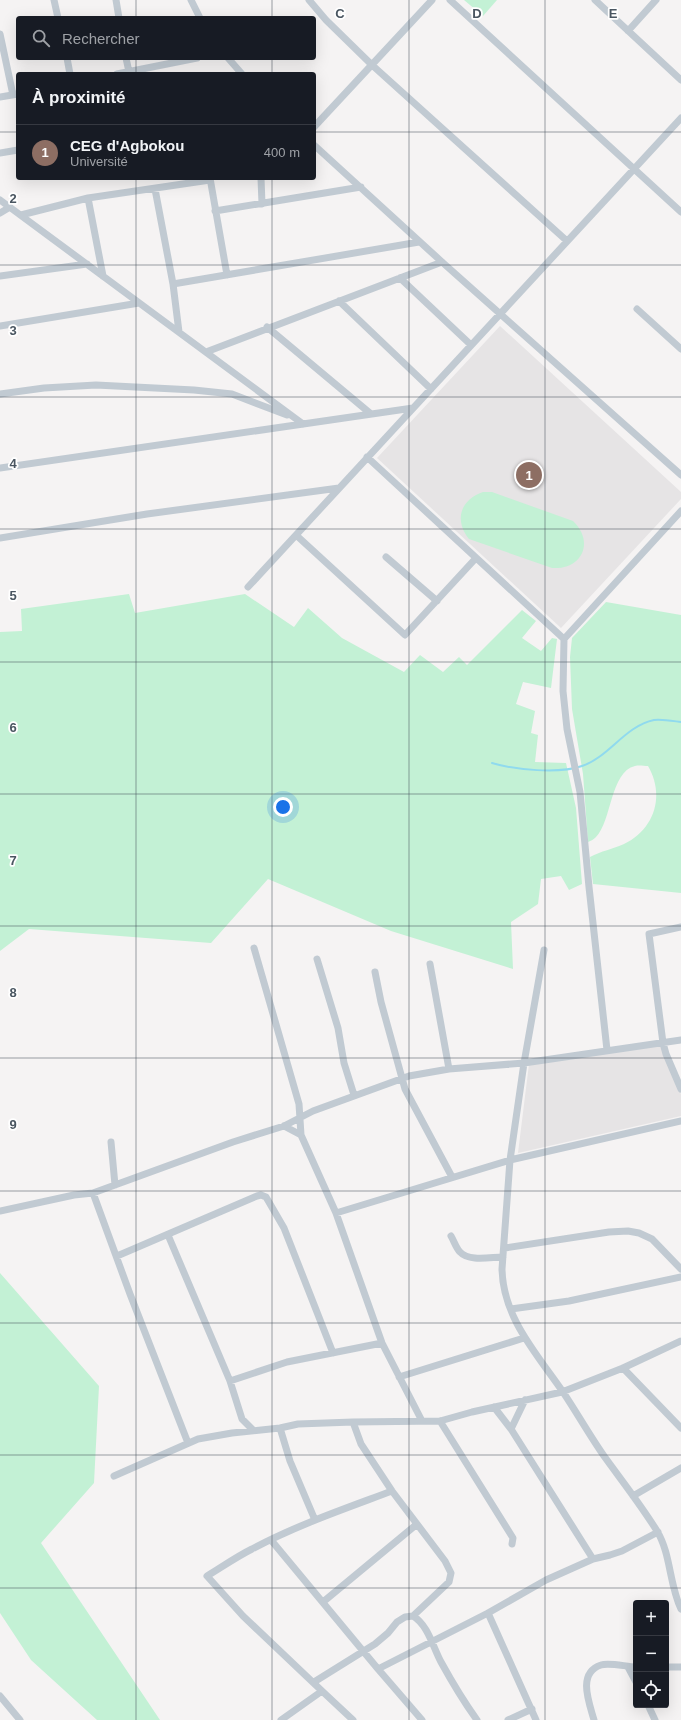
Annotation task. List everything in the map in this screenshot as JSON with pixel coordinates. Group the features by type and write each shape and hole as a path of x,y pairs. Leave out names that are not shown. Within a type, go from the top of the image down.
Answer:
{"street":[{"path":"54,0 58,16"},
{"path":"116,0 119,16"},
{"path":"191,0 199,16"},
{"path":"309,0 326,20 372,65 567,241"},
{"path":"316,125 432,0"},
{"path":"450,0 681,212"},
{"path":"595,0 681,80"},
{"path":"628,31 656,0"},
{"path":"0,34 15,94 0,98"},
{"path":"67,60 70,72"},
{"path":"126,60 129,72 187,60"},
{"path":"230,60 240,72"},
{"path":"248,587 681,118"},
{"path":"316,147 419,242 681,475"},
{"path":"0,153 16,150"},
{"path":"21,215 88,198 155,189 204,180"},
{"path":"210,180 227,275"},
{"path":"261,180 262,204"},
{"path":"215,211 361,187"},
{"path":"155,189 173,284 179,332"},
{"path":"88,198 103,276"},
{"path":"0,200 303,424"},
{"path":"0,213 10,207"},
{"path":"173,284 419,242"},
{"path":"206,352 442,262"},
{"path":"0,276 87,264"},
{"path":"400,278 471,345"},
{"path":"339,301 431,389"},
{"path":"0,326 139,302"},
{"path":"638,310 681,349"},
{"path":"267,328 371,414"},
{"path":"0,394 44,388 96,385 194,390 238,396 296,419"},
{"path":"0,468 413,408"},
{"path":"368,457 564,639"},
{"path":"0,538 147,514 339,488"},
{"path":"607,1050 577,773 567,729 563,691 564,639 680,515"},
{"path":"296,535 405,635 476,558"},
{"path":"386,557 437,601"},
{"path":"681,927 649,934 663,1043 666,1054 681,1089"},
{"path":"254,948 299,1104 300,1135 336,1213 382,1343 422,1421"},
{"path":"544,950 524,1063 510,1160 502,1284 524,1338 562,1392 603,1455 658,1532 667,1559 677,1600 681,1609"},
{"path":"317,959 338,1028 349,1080 354,1095"},
{"path":"430,964 449,1069"},
{"path":"375,972 381,1002 402,1078 412,1104 452,1177"},
{"path":"0,1211 74,1195 93,1193 233,1142 284,1126 313,1111 402,1078 449,1069 524,1063 681,1040"},
{"path":"299,1104 313,1111"},
{"path":"336,1213 510,1160 681,1121"},
{"path":"284,1126 300,1135"},
{"path":"111,1142 115,1184"},
{"path":"93,1193 130,1294 188,1443"},
{"path":"117,1256 257,1196 261,1195 266,1197 284,1228 333,1353"},
{"path":"505,1248 609,1232 628,1231 638,1233 652,1240 681,1269"},
{"path":"168,1235 230,1380 242,1419 253,1430"},
{"path":"451,1236 460,1252 465,1256 473,1258 504,1257"},
{"path":"511,1309 569,1301 681,1277"},
{"path":"399,1377 524,1338"},
{"path":"114,1476 198,1439 237,1432 280,1428 298,1424 440,1421 562,1392 623,1368 681,1341"},
{"path":"230,1380 288,1362 382,1343"},
{"path":"623,1368 681,1428"},
{"path":"511,1429 525,1400"},
{"path":"494,1407 511,1429 593,1559"},
{"path":"237,1432 242,1419"},
{"path":"440,1421 513,1538 512,1544"},
{"path":"314,1682 363,1650 375,1644 388,1633 397,1622 405,1617 412,1616 449,1582 450,1573 445,1561 392,1491 361,1444 353,1422"},
{"path":"280,1428 290,1462 315,1520"},
{"path":"633,1496 681,1468"},
{"path":"353,1720 243,1616 207,1576 251,1549 315,1520 392,1491"},
{"path":"323,1602 417,1524"},
{"path":"378,1669 488,1613 546,1580 593,1559 622,1551 658,1532"},
{"path":"271,1540 422,1720"},
{"path":"488,1613 536,1720"},
{"path":"412,1616 420,1622 440,1661 468,1708 477,1720"},
{"path":"594,1720 586,1686 587,1677 592,1671 602,1664 632,1667"},
{"path":"669,1667 681,1667"},
{"path":"281,1720 322,1691"},
{"path":"0,1696 20,1720"},
{"path":"649,1708 655,1720"},
{"path":"508,1720 532,1709"}],"shaded area":[{"path":"500,326 681,492 681,499 561,628 377,458"},
{"path":"660,1045 681,1094 681,1116 518,1153 529,1064"}],"green space":[{"path":"464,0 497,0 483,16"},
{"path":"483,492 492,492 573,521 580,529 583,537 584,546 578,560 562,567 552,568 469,539 464,532 462,525 462,511 469,500"},
{"path":"129,594 135,613 245,594 294,627 308,608 342,638 404,672 420,655 443,672 459,657 467,665 522,610 536,621 522,638 541,651 552,638 557,639 551,688 523,682 516,704 535,711 531,733 538,735 535,762 566,763 576,808 582,884 569,890 561,876 541,879 538,904 511,922 513,969 391,931 268,879 211,943 29,929 0,951 0,632 22,631 21,609"},
{"path":"606,602 681,615 681,893 593,884 590,857 624,844 635,838 650,820 656,799 656,788 648,766 635,766 627,770 621,777 616,787 601,830 595,838 588,842 583,774 572,709 570,657 572,638"},
{"path":"0,1273 99,1386 94,1483 41,1543 160,1720 97,1720 31,1660 0,1613"}],"waterway":[{"path":"492,763 513,768 537,770 561,770 582,766 601,756 634,728 644,723 654,720 681,722"}],"place":[{"name":"CEG d'Agbokou","path":"529,475"}]}
